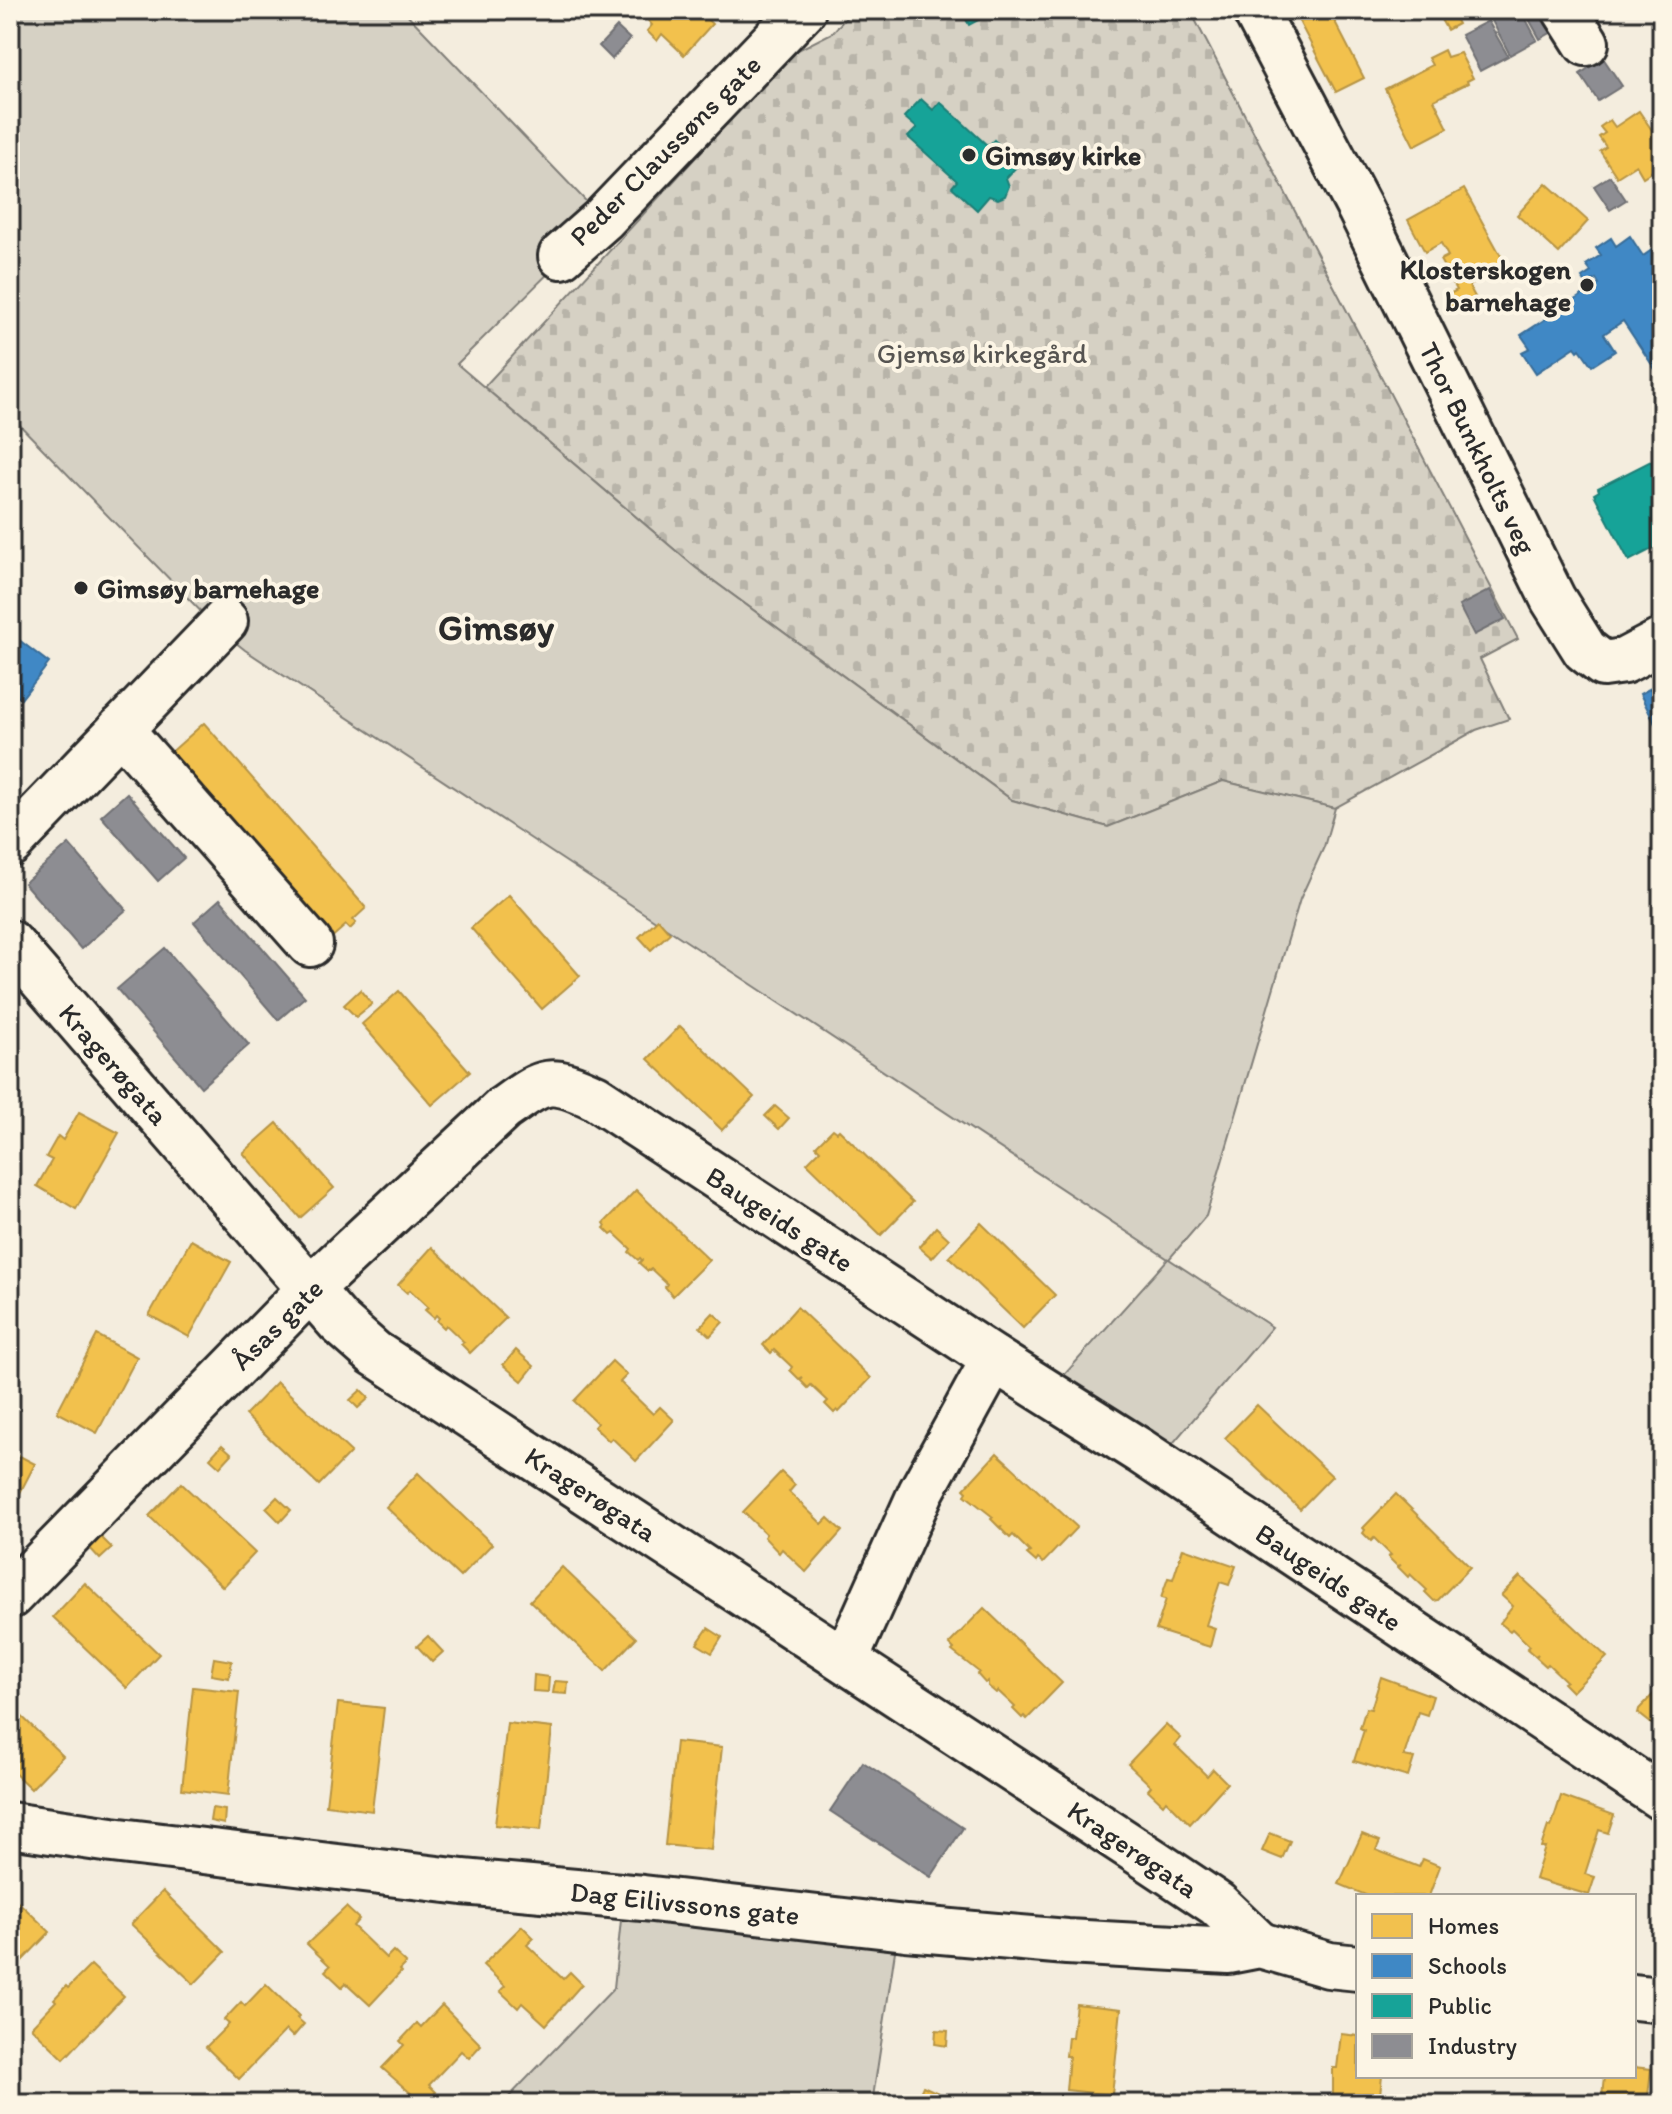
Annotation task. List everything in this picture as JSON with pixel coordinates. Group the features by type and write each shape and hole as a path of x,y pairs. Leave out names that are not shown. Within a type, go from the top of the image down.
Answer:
{"street":[{"name":"Peder Claussøns gate","path":"561,256 603,219 803,10"},
{"name":"Thor Bunkholts veg","path":"1255,10 1360,209 1553,599 1585,650 1603,664 1624,661 1662,641"},
{"path":"10,844 225,621"},
{"path":"120,729 310,944"},
{"name":"Kragerøgata","path":"10,943 339,1322 374,1353 1217,1904 1260,1945"},
{"name":"Åsas gate","path":"10,1596 310,1289 503,1109 538,1084 564,1083"},
{"name":"Baugeids gate","path":"564,1083 595,1097 1140,1451 1662,1798"},
{"path":"846,1659 921,1492 994,1359"},
{"name":"Dag Eilivssons gate","path":"10,1825 463,1882 632,1896 906,1928 1067,1942 1229,1951 1260,1945 1329,1965 1356,1968"},
{"path":"1636,1997 1662,2000"}],"green space":[{"path":"10,10 403,10 603,219 457,364 696,568 1012,800 1108,827 1223,781 1335,808 1324,847 1300,899 1206,1216 1169,1259 1272,1327 1163,1455 1056,1384 1168,1259 245,650 215,626 10,415"},
{"name":"Gjemsø kirkegård","path":"853,10 1190,10 1518,639 1480,659 1509,719 1476,730 1335,808 1223,781 1108,827 1012,800 696,568 484,387 792,53 832,33"},
{"path":"622,1910 897,1938 872,2104 502,2104 614,1988"}],"building: Homes":[{"path":"639,10 698,10 712,24 684,55 662,34 657,41 647,31 652,25"},
{"path":"1293,10 1329,10 1364,78 1336,92"},
{"path":"1452,12 1458,24 1447,30 1440,18"},
{"path":"1444,50 1447,57 1460,53 1473,78 1434,100 1448,128 1414,146 1385,89 1432,65 1428,58"},
{"path":"1639,111 1662,145 1662,165 1643,177 1636,165 1617,177 1600,151 1606,147 1599,137 1605,133 1600,127 1610,120 1615,127"},
{"path":"1546,183 1588,221 1559,253 1517,215"},
{"path":"1464,189 1506,265 1469,286 1475,297 1451,311 1444,297 1457,290 1440,260 1448,256 1441,243 1425,252 1408,220"},
{"path":"204,723 366,908 353,920 356,923 350,929 346,925 330,939 168,755"},
{"path":"509,895 580,976 542,1009 471,928"},
{"path":"658,919 670,933 651,950 639,937"},
{"path":"360,990 372,1004 356,1017 344,1005"},
{"path":"399,991 470,1072 432,1105 362,1024"},
{"path":"680,1026 754,1097 722,1130 648,1059"},
{"path":"775,1106 789,1118 779,1129 765,1116"},
{"path":"79,1112 119,1133 76,1209 37,1186 52,1160 46,1157 58,1136 63,1140"},
{"path":"277,1123 334,1188 300,1218 243,1153"},
{"path":"833,1129 839,1130 913,1202 881,1235 807,1163 820,1150 816,1146"},
{"path":"636,1190 709,1260 673,1296 665,1287 667,1284 639,1263 642,1260 629,1252 631,1249 614,1233 611,1235 604,1228 604,1223"},
{"path":"981,1223 1055,1295 1023,1328 949,1257"},
{"path":"936,1227 949,1239 932,1258 919,1247"},
{"path":"191,1240 231,1262 189,1337 149,1315"},
{"path":"432,1247 506,1318 470,1353 461,1344 464,1342 446,1325 444,1328 436,1315 434,1318 425,1310 428,1307 410,1290 407,1293 398,1285"},
{"path":"797,1307 871,1378 839,1412 834,1413 825,1404 828,1401 811,1385 808,1388 800,1380 803,1377 799,1379 790,1370 792,1367 774,1350 771,1353 763,1345"},
{"path":"713,1313 723,1322 710,1336 700,1327"},
{"path":"97,1335 137,1357 97,1433 57,1412"},
{"path":"516,1350 534,1366 522,1381 503,1365"},
{"path":"612,1361 627,1375 620,1382 653,1414 660,1407 674,1420 636,1461 612,1438 609,1441 594,1427 597,1423 574,1401"},
{"path":"277,1382 351,1452 319,1485 245,1415"},
{"path":"361,1390 369,1398 358,1408 350,1400"},
{"path":"1257,1405 1332,1476 1300,1509 1225,1438"},
{"path":"222,1445 232,1454 220,1467 210,1458"},
{"path":"10,1451 35,1464 10,1512"},
{"path":"997,1453 1077,1527 1043,1563 1038,1559 1036,1562 1013,1535 1010,1538 1000,1528 1002,1526 999,1527 991,1519 993,1517 965,1495 967,1492 964,1489"},
{"path":"781,1472 795,1485 789,1492 822,1524 828,1518 842,1531 806,1572 782,1549 779,1553 764,1537 766,1534 743,1512"},
{"path":"418,1473 492,1544 460,1577 386,1507"},
{"path":"181,1483 255,1553 223,1587 149,1516"},
{"path":"1396,1494 1470,1567 1438,1600 1434,1601 1410,1574 1408,1577 1398,1567 1401,1565 1397,1566 1388,1557 1391,1555 1374,1538 1371,1541 1363,1533 1363,1528"},
{"path":"277,1497 291,1510 280,1522 266,1508"},
{"path":"100,1536 112,1548 100,1559 89,1547"},
{"path":"1183,1548 1236,1566 1229,1585 1220,1582 1206,1625 1215,1628 1210,1647 1156,1630 1166,1599 1161,1598 1168,1578 1173,1579"},
{"path":"562,1567 636,1638 605,1671 530,1601"},
{"path":"1520,1576 1607,1657 1572,1692 1563,1683 1566,1681 1536,1657 1538,1654 1535,1656 1527,1649 1530,1646 1512,1629 1510,1631 1500,1623 1513,1606 1501,1595"},
{"path":"85,1583 159,1654 127,1688 53,1617"},
{"path":"984,1608 1062,1683 1027,1719 1022,1718 998,1691 996,1693 988,1686 988,1681 985,1683 977,1674 979,1672 952,1651 954,1649 949,1644"},
{"path":"708,1628 722,1637 712,1653 697,1644"},
{"path":"428,1636 443,1652 432,1662 417,1646"},
{"path":"214,1658 232,1661 229,1678 211,1675"},
{"path":"534,1675 549,1677 548,1692 533,1691"},
{"path":"1381,1677 1433,1696 1427,1715 1418,1712 1404,1756 1414,1758 1408,1777 1354,1761 1364,1730 1360,1728 1366,1708 1371,1709"},
{"path":"555,1681 568,1682 567,1694 553,1693"},
{"path":"1662,1685 1662,1732 1638,1713"},
{"path":"193,1687 239,1692 228,1795 182,1789"},
{"path":"338,1703 384,1708 372,1811 326,1805"},
{"path":"10,1705 63,1756 31,1789 10,1769"},
{"path":"507,1723 552,1728 541,1830 495,1825"},
{"path":"1166,1724 1181,1738 1175,1745 1207,1776 1213,1769 1227,1783 1190,1824 1166,1800 1163,1804 1148,1790 1151,1786 1128,1764"},
{"path":"676,1742 722,1747 711,1850 665,1845"},
{"path":"1561,1796 1614,1815 1608,1833 1599,1830 1585,1874 1595,1877 1589,1894 1535,1879 1545,1847 1541,1847 1548,1826 1551,1827"},
{"path":"212,1808 225,1810 224,1824 210,1821"},
{"path":"1270,1833 1290,1841 1282,1859 1262,1851"},
{"path":"1362,1834 1380,1841 1376,1850 1419,1867 1423,1859 1440,1866 1430,1894 1363,1894 1339,1884"},
{"path":"163,1891 225,1952 194,1984 131,1924"},
{"path":"10,1894 50,1932 18,1965 10,1957"},
{"path":"346,1907 359,1919 353,1926 386,1958 393,1951 406,1963 370,2005 346,1983 342,1987 325,1971 330,1966 307,1944"},
{"path":"522,1926 534,1938 527,1945 563,1979 570,1972 582,1984 546,2025 522,2003 518,2008 500,1991 505,1986 483,1965"},
{"path":"91,1965 124,1996 64,2059 31,2027 66,1986 68,1988"},
{"path":"266,1984 304,2024 293,2037 286,2030 239,2079 206,2047 229,2024 224,2020 241,2002 245,2006"},
{"path":"1076,2004 1121,2009 1112,2095 1066,2090 1068,2037 1072,2037"},
{"path":"442,2005 481,2045 469,2058 461,2051 429,2085 436,2092 423,2104 382,2068 404,2045 400,2041 417,2023 421,2027"},
{"path":"936,2030 948,2031 947,2046 935,2044"},
{"path":"1341,2034 1356,2036 1356,2078 1382,2078 1379,2104 1333,2104 1333,2068 1337,2068"},
{"path":"1636,2067 1651,2069 1647,2104 1598,2104 1599,2098 1602,2098 1604,2078 1636,2078"},
{"path":"923,2086 962,2104 915,2104"}],"building: Schools":[{"path":"1630,236 1643,256 1662,243 1662,380 1623,321 1604,334 1615,351 1592,366 1575,347 1536,373 1522,352 1530,348 1521,335 1599,284 1596,279 1587,285 1582,278 1591,272 1586,265 1601,255 1596,248 1611,238 1616,246"},
{"path":"10,633 49,663 21,699 10,690"},
{"path":"1662,682 1662,738 1640,694"}],"building: Public":[{"path":"961,10 990,10 991,13 969,25"},
{"name":"Gimsøy kirke","path":"921,99 933,110 940,102 988,146 994,140 1019,164 1006,178 1009,186 1005,196 998,199 989,196 977,210 952,187 957,181 908,137 917,128 904,117"},
{"path":"1651,461 1662,481 1662,544 1629,561 1594,494 1599,491 1598,488"}],"building: Industry":[{"path":"1508,10 1521,10 1537,40 1510,55 1491,19"},
{"path":"1524,10 1543,10 1554,31 1540,39"},
{"path":"1488,21 1508,56 1480,71 1461,35"},
{"path":"617,27 630,39 612,59 599,46"},
{"path":"1603,58 1622,86 1598,101 1580,74"},
{"path":"1610,176 1626,200 1610,210 1594,186"},
{"path":"1490,590 1505,619 1474,635 1459,606"},
{"path":"127,793 184,858 158,881 101,816"},
{"path":"69,844 126,910 81,949 24,883"},
{"path":"220,899 305,997 278,1020 194,922"},
{"path":"165,948 249,1045 201,1087 117,989"},
{"path":"863,1762 963,1828 931,1877 830,1811"}],"place":[{"name":"Gimsøy kirke","path":"969,155"},
{"name":"Klosterskogen barnehage","path":"1587,285"},
{"name":"Gimsøy barnehage","path":"81,588"}],"district":[{"name":"Gimsøy","path":"496,627"}]}
